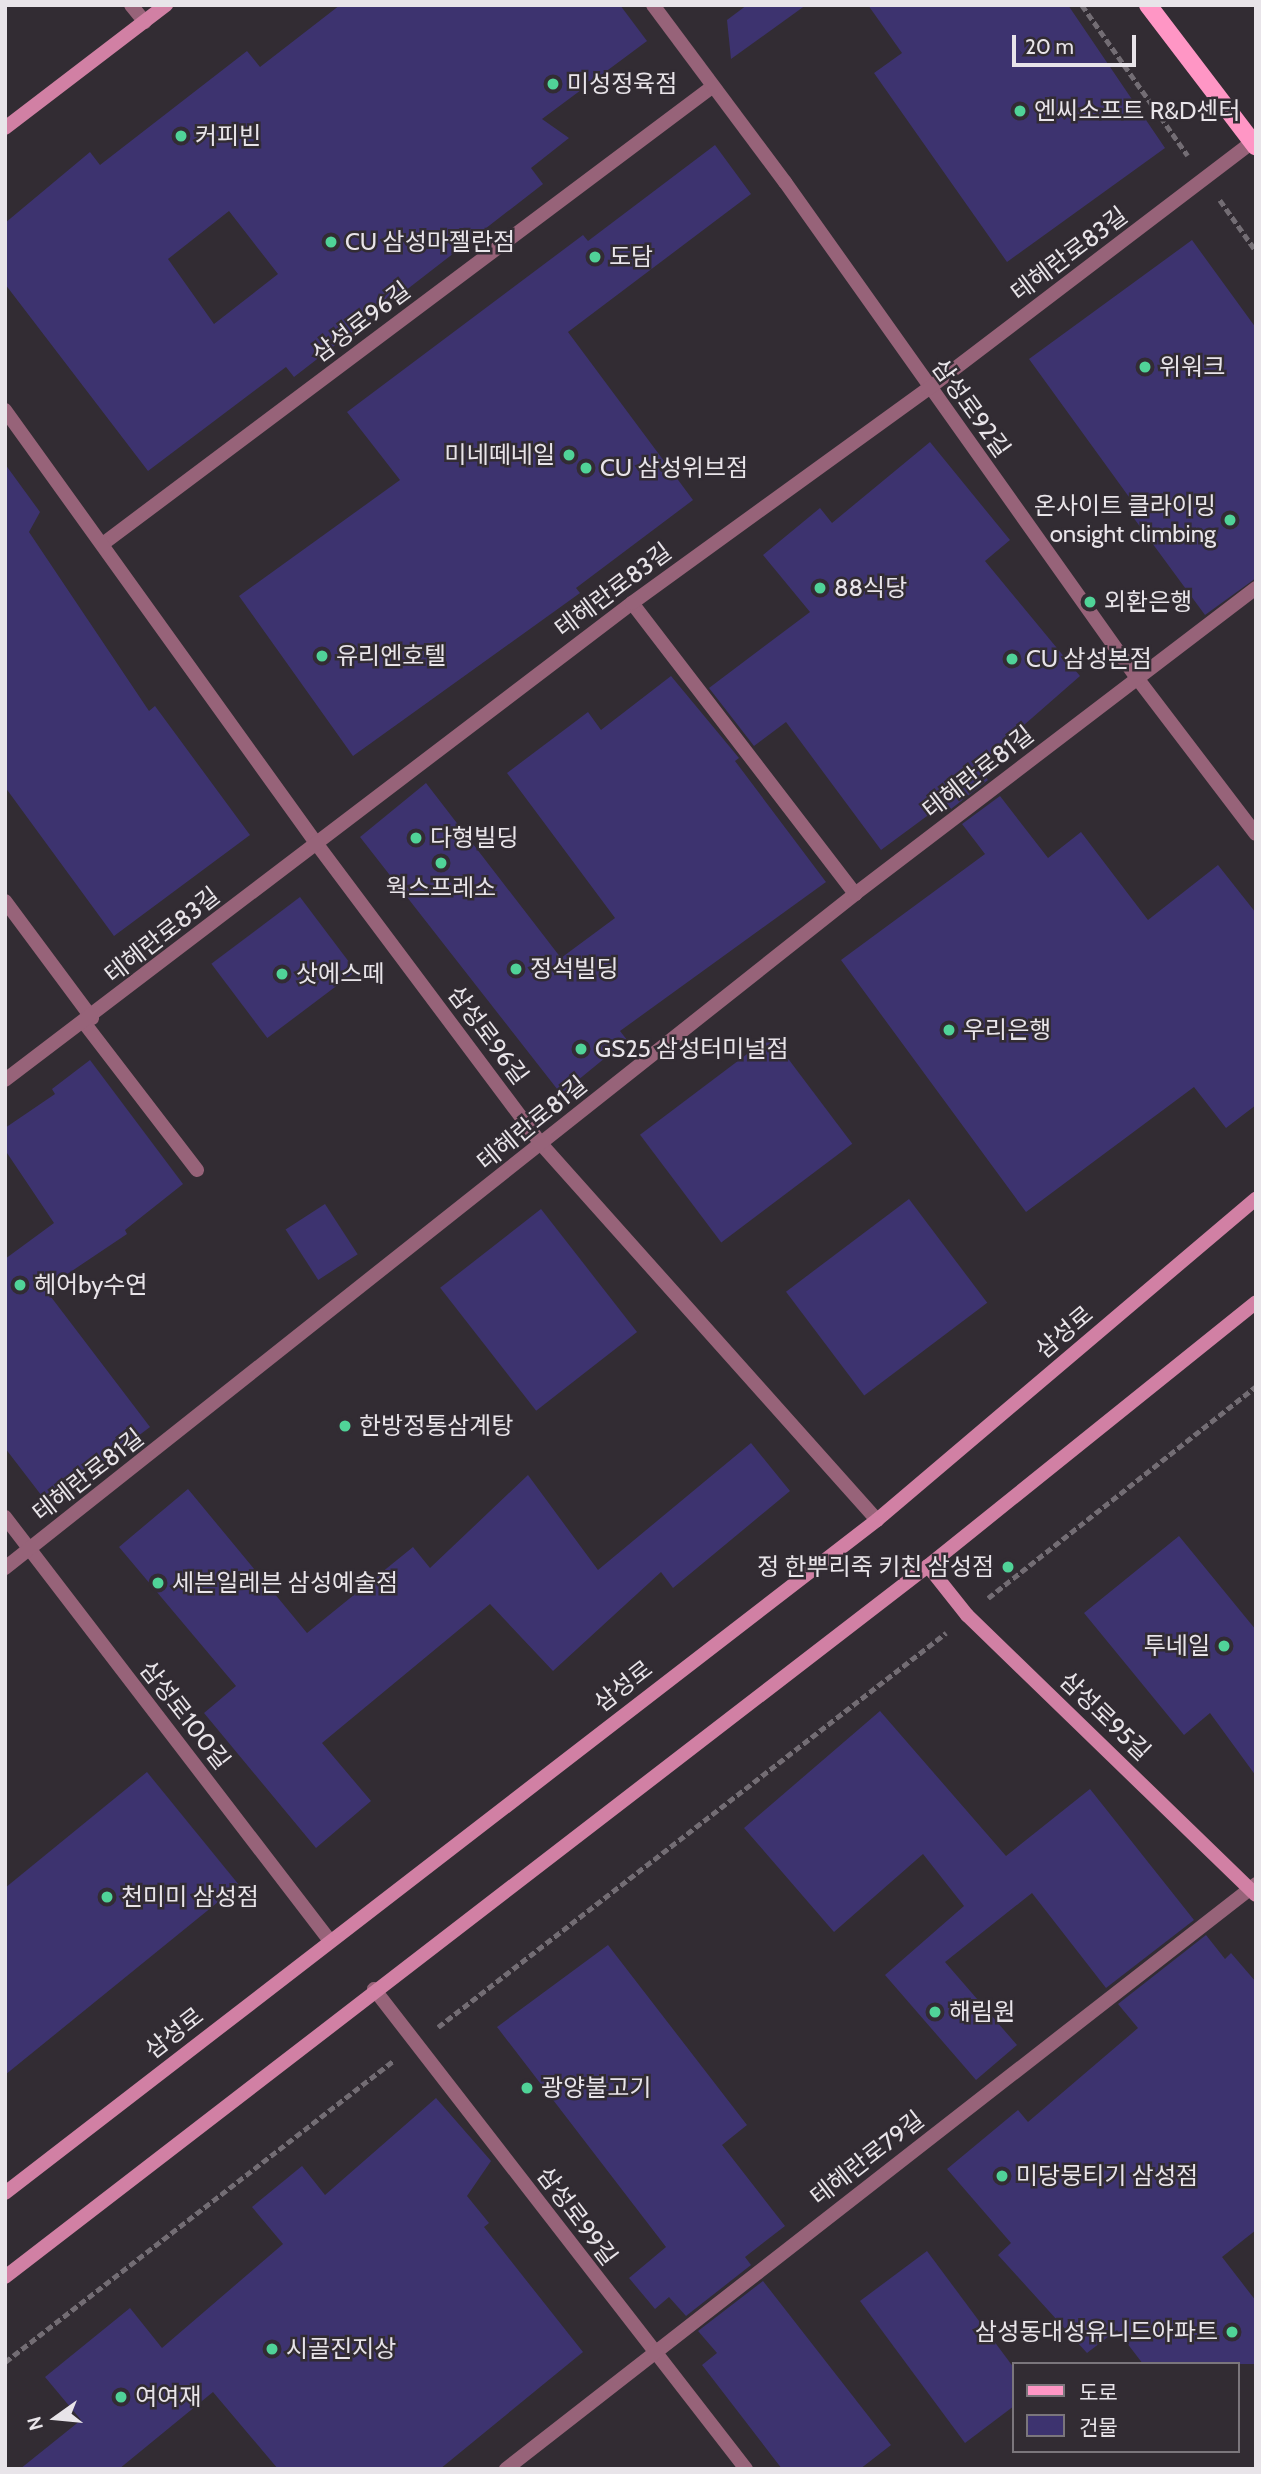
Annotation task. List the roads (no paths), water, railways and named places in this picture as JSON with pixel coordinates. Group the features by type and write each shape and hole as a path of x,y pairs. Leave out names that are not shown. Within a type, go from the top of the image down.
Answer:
{"main road":[{"path":"5,128 166,5"},
{"path":"1148,5 1255,143"},
{"name":"삼성로","path":"5,2193 877,1520 1256,1199"},
{"path":"5,2277 374,1989 928,1566 1256,1302"},
{"name":"삼성로95길","path":"928,1566 967,1615 1254,1889"}],"street":[{"path":"131,5 145,22"},
{"name":"삼성로92길","path":"653,5 785,182 928,389 1137,678 1256,834"},
{"name":"삼성로96길","path":"104,543 712,87"},
{"name":"테헤란로83길","path":"5,1080 89,1021 316,843 632,603 928,389 1255,143"},
{"name":"삼성로96길","path":"5,410 104,543 316,843 542,1145 877,1520"},
{"name":"테헤란로81길","path":"5,1568 30,1551 855,894 1256,589"},
{"path":"632,603 855,894"},
{"path":"5,901 197,1170"},
{"name":"삼성로100길","path":"5,1517 330,1941"},
{"name":"테헤란로79길","path":"506,2469 1254,1889"},
{"name":"삼성로99길","path":"374,1989 653,2353 746,2469"}],"place":[{"name":"미성정육점","path":"553,84"},
{"name":"엔씨소프트 R&D센터","path":"1020,111"},
{"name":"커피빈","path":"181,136"},
{"name":"CU 삼성마젤란점","path":"331,242"},
{"name":"도담","path":"595,257"},
{"name":"위워크","path":"1145,367"},
{"name":"미네떼네일","path":"569,455"},
{"name":"CU 삼성위브점","path":"586,468"},
{"name":"온사이트 클라이밍 onsight climbing","path":"1230,520"},
{"name":"88식당","path":"820,588"},
{"name":"외환은행","path":"1090,602"},
{"name":"유리엔호텔","path":"322,656"},
{"name":"CU 삼성본점","path":"1012,659"},
{"name":"다형빌딩","path":"416,838"},
{"name":"웍스프레소","path":"441,863"},
{"name":"정석빌딩","path":"516,969"},
{"name":"삿에스떼","path":"282,974"},
{"name":"우리은행","path":"949,1030"},
{"name":"GS25 삼성터미널점","path":"581,1049"},
{"name":"헤어by수연","path":"20,1285"},
{"name":"한방정통삼계탕","path":"345,1426"},
{"name":"정 한뿌리죽 키친 삼성점","path":"1008,1567"},
{"name":"세븐일레븐 삼성예술점","path":"158,1583"},
{"name":"투네일","path":"1224,1646"},
{"name":"천미미 삼성점","path":"107,1897"},
{"name":"해림원","path":"935,2012"},
{"name":"광양불고기","path":"527,2088"},
{"name":"미당뭉티기 삼성점","path":"1002,2176"},
{"name":"삼성동대성유니드아파트","path":"1232,2332"},
{"name":"시골진지상","path":"272,2349"},
{"name":"여여재","path":"121,2397"}]}
